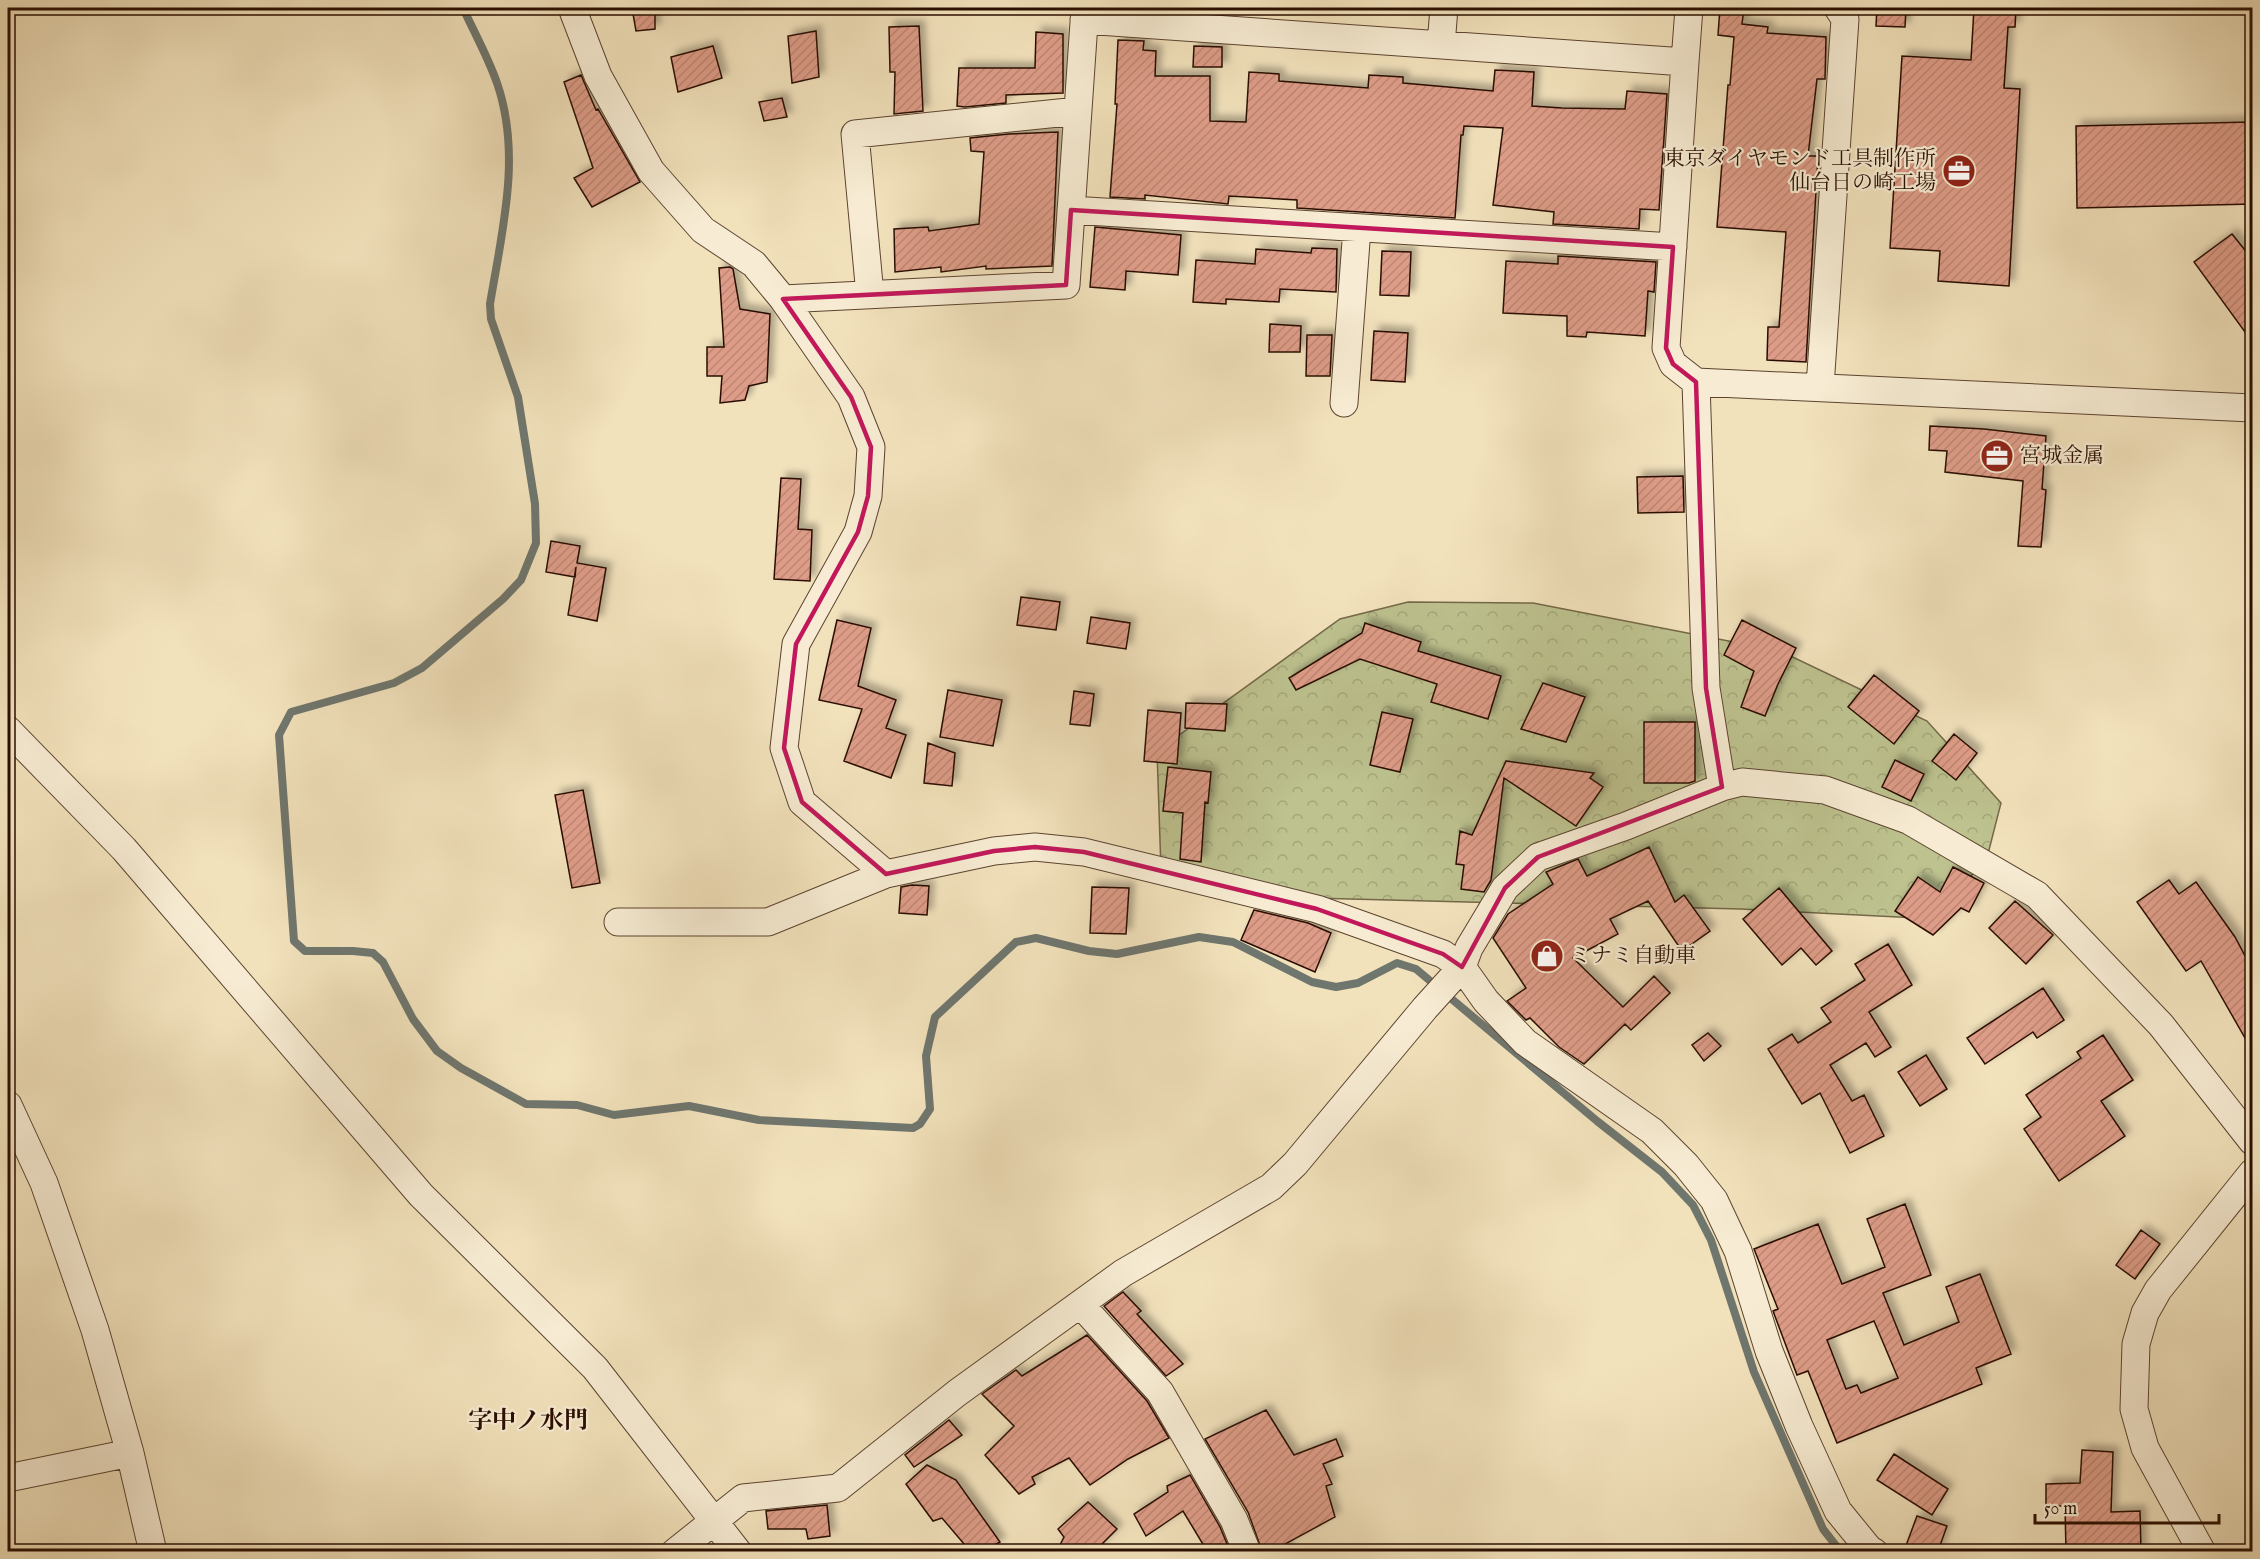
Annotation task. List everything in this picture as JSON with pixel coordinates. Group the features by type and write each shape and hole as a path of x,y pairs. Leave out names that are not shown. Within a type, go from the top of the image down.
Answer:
{"street":[{"path":"572,8 598,76 651,171 703,230 754,264 783,299 851,396 871,447 868,496 858,532 796,644 784,748 802,802 886,874"},
{"path":"1441,45 1444,8"},
{"path":"1689,8 1666,348 1673,364 1696,382 2253,408"},
{"path":"1820,387 1845,20 1838,8"},
{"path":"783,299 1066,285 1085,14 1441,45 1685,62"},
{"path":"870,295 855,134 1078,111"},
{"path":"1071,210 1672,247"},
{"path":"1344,403 1357,228"},
{"path":"1696,382 1706,688 1722,787"},
{"path":"8,730 124,849 421,1195 595,1368 738,1551"},
{"path":"675,1551 743,1498 838,1488 957,1393 1123,1273 1271,1187 1295,1164 1456,974 1505,888 1538,857 1626,826 1722,787 1742,782 1825,789 1908,820 2037,895 2161,1025 2253,1141"},
{"path":"618,922 768,922 886,874 1004,850 1035,847 1084,852 1317,909 1443,954 1456,974 1486,1001 1525,1042 1652,1131 1686,1165 1714,1200 1738,1251 1782,1383 1838,1511 1869,1549 1874,1551"},
{"path":"8,1105 44,1183 95,1330 130,1453 153,1551"},
{"path":"2202,1551 2145,1448 2134,1409 2136,1344 2145,1313 2158,1290 2253,1173"},
{"path":"1081,1305 1160,1392 1234,1520 1247,1551"},
{"path":"8,1478 130,1453"}],"highlighted area":[{"path":"1071,210 1673,247 1666,348 1673,364 1696,382 1706,688 1722,787 1538,857 1505,888 1462,967 1443,954 1317,909 1084,852 1035,847 994,851 886,874 802,802 784,748 796,644 858,532 868,496 871,447 851,397 783,299 1066,285"}],"green space":[{"path":"1408,602 1533,603 1780,651 1927,721 2001,803 1988,854 1938,919 1741,909 1311,898 1161,870 1157,751 1340,619"}],"building":[{"path":"632,8 655,8 655,29 636,31"},
{"path":"1720,8 1744,8 1742,24 1768,27 1767,33 1826,37 1825,79 1817,79 1808,156 1818,156 1806,362 1767,360 1768,327 1779,327 1786,232 1717,227 1734,37 1718,35"},
{"path":"1877,8 1906,8 1905,27 1876,26"},
{"path":"1974,8 2016,8 2015,27 2008,27 2004,88 2020,89 2009,286 1938,281 1940,251 1890,248 1902,56 1971,60"},
{"path":"919,26 923,111 894,114 895,72 890,72 889,27"},
{"path":"816,31 819,77 792,83 788,36"},
{"path":"1036,32 1063,34 1063,93 1006,95 1006,103 957,106 959,68 1035,68"},
{"path":"1118,40 1144,41 1143,50 1156,51 1155,76 1210,76 1210,121 1246,122 1249,72 1279,74 1279,81 1368,88 1369,75 1403,77 1403,83 1493,91 1495,70 1534,72 1532,106 1562,108 1625,109 1627,91 1667,94 1659,210 1640,209 1639,229 1553,224 1554,212 1493,205 1503,128 1464,126 1463,135 1461,135 1455,218 1297,208 1297,200 1229,196 1228,204 1145,195 1145,199 1110,197 1117,104 1115,104"},
{"path":"713,46 722,78 678,92 671,57"},
{"path":"1194,46 1222,47 1222,67 1193,67"},
{"path":"581,75 596,110 598,109 640,182 592,207 574,178 593,168 564,82"},
{"path":"782,98 787,117 764,121 759,102"},
{"path":"2251,122 2253,204 2077,208 2076,126"},
{"path":"1058,132 1052,266 986,269 986,266 941,272 941,267 895,272 894,229 928,227 929,231 979,224 984,152 971,151 970,138"},
{"path":"1095,227 1181,235 1178,275 1126,271 1125,290 1090,287"},
{"path":"2232,234 2253,260 2253,343 2194,262"},
{"path":"1312,248 1337,249 1336,292 1280,289 1279,302 1226,299 1226,304 1193,302 1196,260 1255,264 1256,249 1311,253"},
{"path":"1382,251 1411,252 1409,296 1380,295"},
{"path":"1558,256 1656,262 1654,292 1648,291 1645,336 1587,332 1586,337 1567,336 1567,316 1503,313 1506,261 1558,264"},
{"path":"719,268 733,269 740,309 770,314 767,382 749,386 745,400 720,403 722,376 707,376 707,347 724,347"},
{"path":"1270,324 1301,326 1300,352 1269,352"},
{"path":"1374,331 1408,333 1405,382 1371,380"},
{"path":"1307,335 1332,335 1330,376 1306,376"},
{"path":"1930,426 2046,436 2042,489 2046,490 2041,547 2018,546 2023,481 1945,472 1947,451 1929,450"},
{"path":"1683,476 1684,512 1638,513 1637,477"},
{"path":"781,478 801,479 798,529 812,530 810,581 774,579"},
{"path":"551,541 580,546 577,563 606,568 597,621 568,615 574,577 546,572"},
{"path":"1021,597 1060,602 1056,630 1017,625"},
{"path":"1091,617 1130,623 1126,649 1087,643"},
{"path":"837,620 871,628 858,686 896,700 886,728 906,735 891,778 844,761 862,709 819,700"},
{"path":"1742,620 1796,648 1765,716 1741,707 1754,671 1724,655"},
{"path":"1365,623 1421,642 1418,651 1501,676 1488,719 1431,702 1437,684 1360,659 1296,690 1289,678 1362,633"},
{"path":"1874,675 1919,711 1894,744 1848,707"},
{"path":"1543,683 1585,697 1566,742 1521,729"},
{"path":"948,690 1002,700 993,746 940,737"},
{"path":"1074,691 1094,694 1090,726 1070,724"},
{"path":"1186,703 1227,704 1225,731 1185,728"},
{"path":"1148,710 1181,713 1177,764 1144,761"},
{"path":"1382,712 1413,719 1400,772 1370,765"},
{"path":"1644,722 1695,722 1695,781 1644,783"},
{"path":"1954,734 1977,753 1956,780 1932,761"},
{"path":"928,743 955,753 952,786 924,783"},
{"path":"1895,760 1924,774 1911,801 1882,787"},
{"path":"1506,761 1594,773 1590,778 1603,787 1576,826 1504,778 1491,880 1484,892 1461,889 1464,865 1456,864 1460,831 1472,835"},
{"path":"1168,767 1211,772 1208,803 1205,802 1201,862 1180,859 1183,813 1163,811"},
{"path":"583,790 600,883 572,888 555,795"},
{"path":"1649,847 1675,902 1684,895 1710,931 1682,951 1648,901 1610,919 1618,934 1573,958 1623,1007 1654,976 1670,993 1631,1030 1625,1024 1584,1064 1559,1047 1530,1018 1526,1020 1507,1001 1526,988 1493,938 1508,914 1553,884 1546,872 1578,859 1587,876"},
{"path":"1953,867 1984,883 1969,912 1961,908 1933,935 1895,911 1918,877 1940,892"},
{"path":"2169,880 2179,894 2196,882 2235,937 2253,971 2253,1052 2201,961 2186,971 2137,902"},
{"path":"929,886 927,915 899,913 901,887"},
{"path":"1092,887 1129,888 1126,934 1090,933"},
{"path":"1779,888 1832,951 1816,965 1801,948 1782,965 1743,919"},
{"path":"2015,901 2053,935 2026,964 1989,928"},
{"path":"1254,910 1308,923 1331,933 1315,972 1241,940"},
{"path":"1888,944 1912,985 1869,1012 1891,1047 1875,1057 1866,1043 1830,1065 1852,1101 1864,1095 1884,1136 1850,1153 1820,1093 1802,1104 1768,1049 1792,1034 1798,1043 1831,1022 1821,1008 1865,980 1855,964"},
{"path":"2043,988 2064,1020 2037,1038 2033,1032 1985,1064 1967,1038"},
{"path":"1708,1033 1721,1046 1704,1061 1692,1045"},
{"path":"2103,1035 2133,1080 2101,1101 2125,1136 2059,1181 2024,1129 2041,1117 2026,1095 2081,1058 2077,1052"},
{"path":"1926,1055 1947,1089 1920,1106 1898,1072"},
{"path":"1905,1204 1931,1275 1883,1293 1904,1345 1959,1322 1946,1287 1980,1274 2011,1354 1976,1368 1982,1384 1837,1443 1808,1371 1797,1375 1773,1311 1778,1309 1754,1249 1818,1224 1842,1284 1885,1267 1867,1219","holes":["1874,1321 1898,1378 1861,1393 1857,1385 1846,1389 1827,1340"]},
{"path":"2141,1230 2160,1244 2135,1279 2116,1265"},
{"path":"1123,1292 1141,1311 1137,1314 1183,1364 1166,1376 1104,1306"},
{"path":"1087,1335 1147,1401 1169,1438 1128,1459 1090,1485 1069,1458 1032,1477 1035,1484 1019,1494 985,1455 1014,1426 982,1394 1016,1370 1022,1376"},
{"path":"1266,1410 1294,1455 1336,1439 1343,1456 1323,1464 1332,1484 1326,1486 1335,1517 1285,1544 1289,1551 1262,1551 1248,1512 1205,1439"},
{"path":"949,1420 962,1435 914,1467 905,1455"},
{"path":"2082,1450 2113,1452 2111,1512 2140,1511 2141,1551 2066,1551 2065,1506 2046,1506 2046,1484 2080,1483"},
{"path":"1894,1454 1948,1489 1932,1515 1877,1480"},
{"path":"927,1465 956,1480 1000,1542 985,1551 970,1551 942,1518 933,1521 906,1484"},
{"path":"1190,1475 1220,1527 1230,1551 1207,1551 1183,1511 1146,1536 1134,1514 1168,1492 1167,1486"},
{"path":"1088,1502 1117,1529 1095,1551 1057,1551 1064,1537 1058,1529"},
{"path":"827,1505 830,1536 808,1539 806,1529 768,1529 766,1511"},
{"path":"1917,1516 1947,1526 1938,1551 1904,1551"}],"waterway":[{"path":"463,8 497,83 508,138 507,193 490,304 491,319 518,397 535,504 536,543 521,580 503,599 422,668 394,683 291,712 279,735 294,941 305,951 373,953 383,962 413,1019 437,1051 461,1068 526,1104 577,1105 614,1115 689,1106 759,1120 913,1128 920,1124 930,1109 926,1056 935,1017 1016,942 1036,938 1089,951 1117,954 1199,937 1233,942 1312,982 1336,987 1358,983 1397,963 1416,969 1597,1121 1662,1172 1693,1205 1711,1240 1754,1372 1823,1529 1841,1552"}],"place":[{"name":"東京ダイヤモンド工具制作所 仙台日の崎工場","path":"1959,171"},
{"name":"宮城金属","path":"1997,456"},
{"name":"ミナミ自動車","path":"1547,956"}],"district":[{"name":"字中ノ水門","path":"528,1421"}]}
